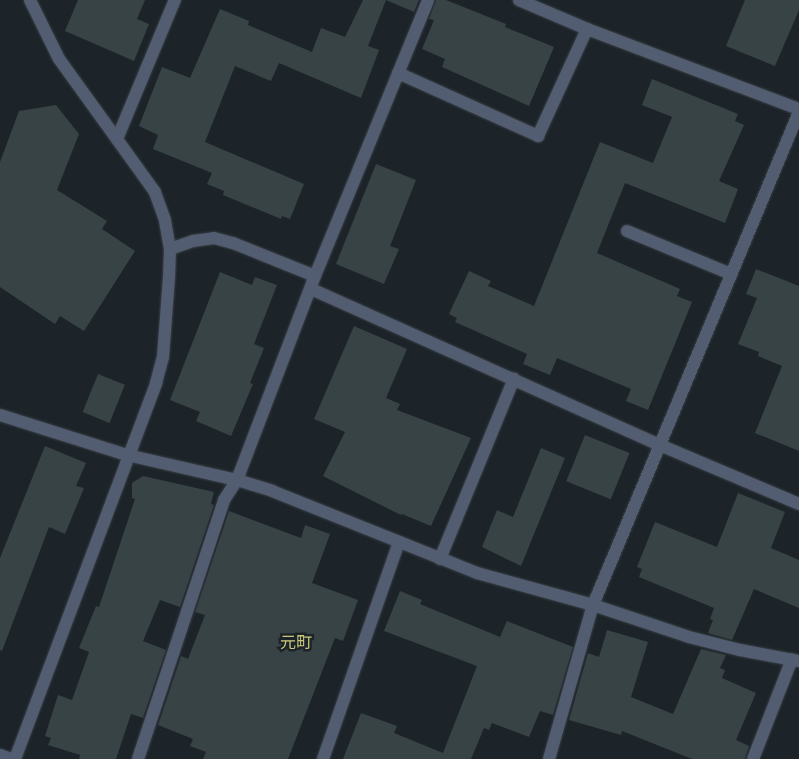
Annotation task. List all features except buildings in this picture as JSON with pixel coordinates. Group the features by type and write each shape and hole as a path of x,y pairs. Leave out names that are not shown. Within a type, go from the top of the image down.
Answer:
{"street":[{"path":"15,759 127,455 156,383 163,357 169,294 170,249 165,220 155,192 58,59 30,0"},
{"path":"117,139 175,0"},
{"path":"138,759 224,500 237,480 313,282 428,0"},
{"path":"519,0 587,29 799,111 592,605 549,759"},
{"path":"398,73 538,136 587,29"},
{"path":"628,231 731,274"},
{"path":"170,249 193,241 214,238 233,243 514,379 660,445 799,504"},
{"path":"440,560 514,379"},
{"path":"0,415 127,455 237,480 272,491 440,560 477,573 592,605 689,637 740,650 795,660 753,759"},
{"path":"322,759 399,542"},
{"path":"0,755 11,759"}],"district":[{"name":"元町","path":"296,643"}]}
